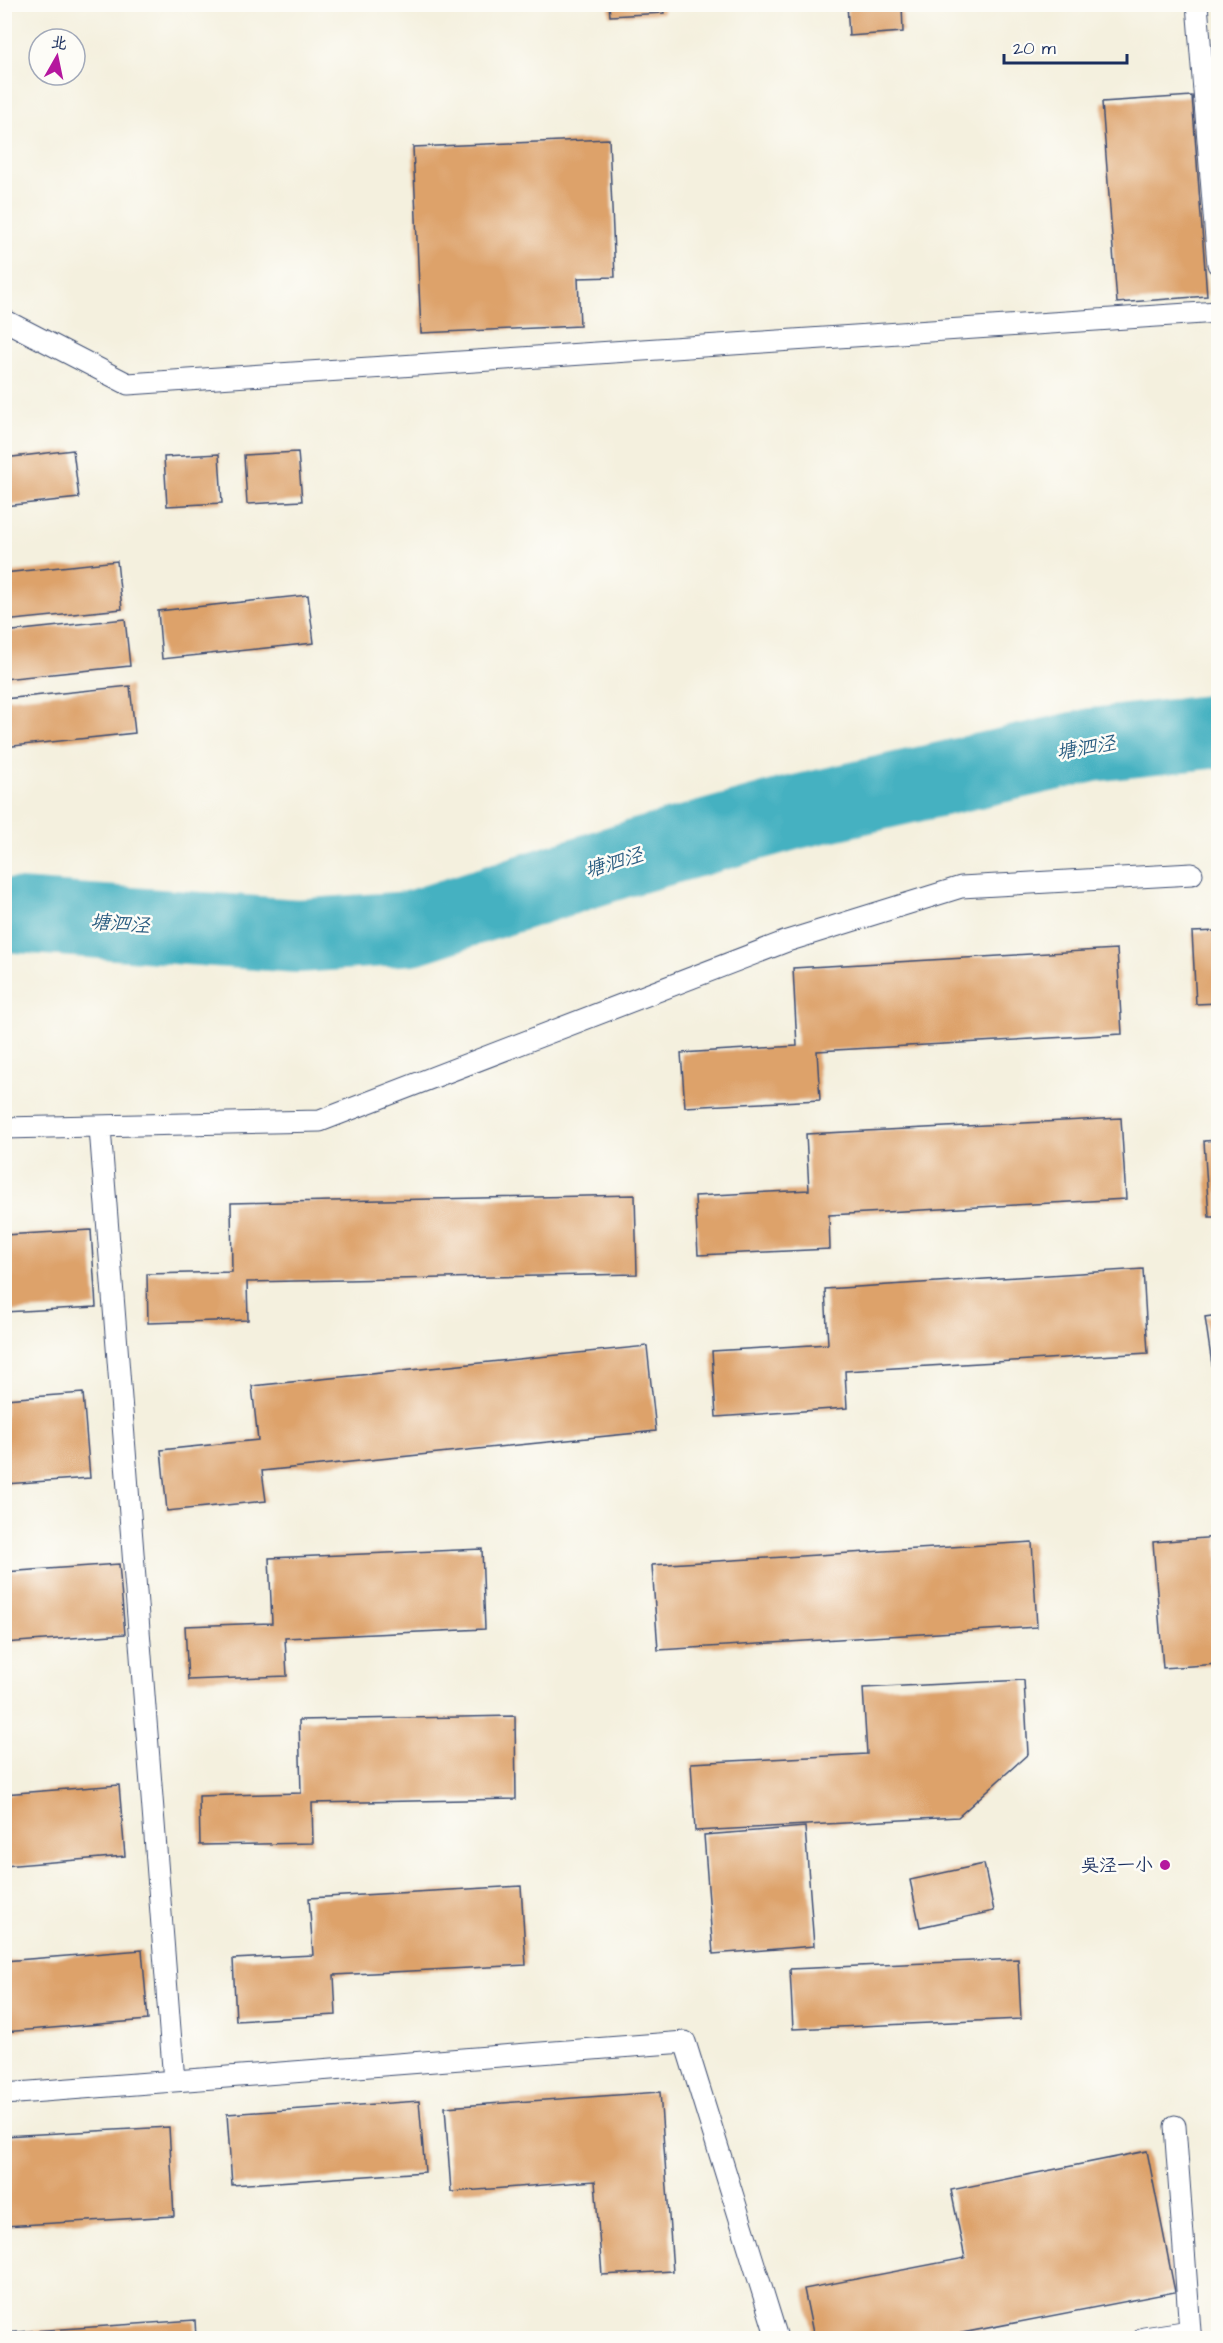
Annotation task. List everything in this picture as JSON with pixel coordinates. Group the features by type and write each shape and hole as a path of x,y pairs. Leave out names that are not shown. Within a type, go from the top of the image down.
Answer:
{"lane":[{"path":"1197,4 1218,264"},
{"path":"4,320 128,384 1218,312"},
{"path":"4,1128 100,1128 320,1120 787,941 961,887 1192,874"},
{"path":"100,1128 174,2081"},
{"path":"4,2094 685,2042 777,2338"},
{"path":"1144,2338 1190,2335 1175,2126"}],"building":[{"path":"609,4 663,4 664,13 610,16"},
{"path":"684,4 717,4 717,6 684,8"},
{"path":"847,4 902,4 903,32 849,36"},
{"path":"1192,96 1207,296 1117,303 1102,102"},
{"path":"609,139 615,277 578,278 580,326 421,333 413,147"},
{"path":"73,450 79,498 4,506 4,458"},
{"path":"298,452 302,501 247,504 244,455"},
{"path":"219,454 222,503 167,506 164,457"},
{"path":"117,561 122,609 4,621 4,573"},
{"path":"308,595 314,643 162,659 158,611"},
{"path":"125,619 130,666 4,679 4,632"},
{"path":"130,686 135,733 4,747 4,699"},
{"path":"1218,931 1218,1003 1196,1004 1192,932"},
{"path":"1117,949 1122,1034 817,1051 820,1100 685,1107 681,1053 797,1046 793,968"},
{"path":"1121,1118 1126,1199 829,1215 830,1249 698,1255 695,1196 809,1190 806,1134"},
{"path":"1218,1140 1218,1217 1209,1217 1204,1141"},
{"path":"635,1195 637,1274 247,1282 248,1320 148,1323 147,1274 232,1272 231,1203"},
{"path":"91,1230 96,1307 4,1312 4,1235"},
{"path":"1143,1269 1148,1353 845,1371 847,1408 716,1417 712,1351 828,1344 825,1289"},
{"path":"1218,1315 1218,1385 1215,1385 1205,1317"},
{"path":"647,1346 656,1431 262,1471 266,1501 167,1511 161,1450 258,1440 252,1386"},
{"path":"83,1393 90,1478 5,1484 5,1399"},
{"path":"1218,1537 1218,1664 1163,1668 1153,1542"},
{"path":"1032,1542 1037,1627 658,1650 652,1565"},
{"path":"482,1549 485,1629 285,1638 287,1676 188,1680 185,1626 272,1623 269,1558"},
{"path":"119,1564 125,1634 4,1643 4,1572"},
{"path":"1024,1680 1028,1754 958,1817 695,1831 691,1763 867,1754 863,1688"},
{"path":"515,1716 516,1799 312,1803 313,1843 200,1845 199,1796 301,1793 299,1720"},
{"path":"119,1785 125,1856 4,1866 4,1794"},
{"path":"805,1827 814,1946 713,1954 704,1835"},
{"path":"984,1864 994,1911 920,1927 910,1880"},
{"path":"521,1886 526,1965 334,1975 336,2015 236,2021 233,1959 313,1955 309,1898"},
{"path":"142,1950 148,2020 4,2032 4,1961"},
{"path":"1018,1959 1021,2019 793,2029 790,1969"},
{"path":"660,2092 673,2271 602,2275 595,2181 451,2192 445,2107"},
{"path":"419,2101 425,2172 232,2185 227,2114"},
{"path":"169,2127 174,2216 4,2226 4,2136"},
{"path":"1147,2151 1175,2292 936,2338 814,2338 804,2289 965,2258 951,2190"},
{"path":"195,2320 196,2338 4,2338 4,2333"},
{"path":"646,2333 647,2338 620,2338 620,2337"}],"waterway":[{"name":"塘泗泾","path":"4,915 298,936 411,928 624,860 792,813 1092,745 1218,731"}],"place":[{"name":"吴泾一小","path":"1165,1865"}]}
